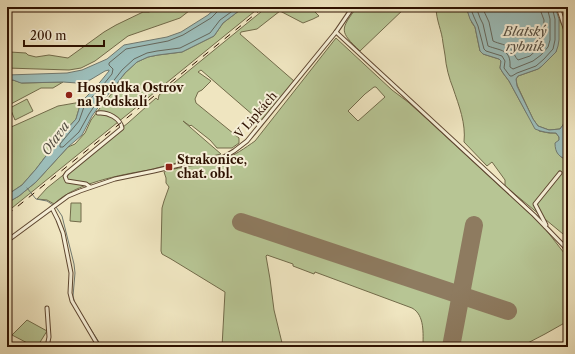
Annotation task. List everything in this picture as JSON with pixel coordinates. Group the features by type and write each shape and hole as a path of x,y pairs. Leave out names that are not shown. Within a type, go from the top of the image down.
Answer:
{"street":[{"name":"V Lipkách","path":"7,241 68,196 90,187 115,179 188,163 224,157 234,151 247,141 336,32 353,7"},
{"path":"558,7 568,37"},
{"path":"336,32 534,215 568,252"},
{"path":"90,187 86,184 67,181 65,176 123,127 117,119 103,112 98,113"},
{"path":"545,226 546,225 535,204 560,173"},
{"path":"52,208 63,233 71,273 70,293 72,301 99,347"},
{"path":"46,308 49,337 47,347"}],"green space":[{"path":"160,7 194,7 180,18 128,36 95,61 81,68 69,70 7,68 7,53 26,53 36,57 49,55 68,58 116,25 143,12 149,12"},
{"path":"244,7 260,7 7,212 7,203 19,196 36,182 68,147 75,144 85,133 91,120 113,92 118,82 137,62 148,57 182,52 214,36 223,23"},
{"path":"267,7 313,7 313,10 319,16 303,23 280,11 257,29 241,32 240,34 294,81 261,122 201,70 198,72 211,81 198,92 195,99 196,103 239,138 239,143 232,148 217,148 210,140 191,125 190,126 183,121 221,154 188,160 98,181 74,191 54,204 47,200 37,199 47,188 128,123 156,98 158,100 159,95"},
{"path":"357,7 406,7 360,51 348,39 344,30 347,21"},
{"path":"436,7 466,7 475,27 480,51 483,54 501,61 500,68 539,131 556,133 559,137 561,157 568,160 568,228 563,234 505,186 505,180 492,162 487,166 464,142 463,121 446,64"},
{"path":"559,19 562,25 568,24 568,118 560,129 549,130 538,126 533,119 517,85 516,79 518,76 538,69 556,52"},
{"path":"336,38 543,226 568,258 568,321 520,347 423,347 421,320 416,311 412,308 315,272 314,274 293,266 293,264 267,255 274,310 283,347 222,347 225,292 162,254 161,251 162,208 169,187 166,183 164,172 222,160 235,154 255,141","holes":["376,87 385,97 358,121 348,111 365,94"]},
{"path":"7,80 22,83 63,82 53,88 41,88 7,106"},
{"path":"27,99 33,111 15,120 10,108"},
{"path":"81,102 76,119 22,185 7,195 7,124 9,128 58,106"},
{"path":"71,203 81,203 81,222 70,221"},
{"path":"27,320 47,331 37,347 12,335"}],"water":[{"path":"217,7 244,7 223,23 214,36 182,52 148,57 137,62 125,73 100,105 92,116 82,135 68,147 36,182 19,196 7,203 7,195 22,185 36,169 76,119 81,102 96,87 109,70 90,80 77,83 21,83 13,80 7,80 7,75 67,73 82,70 107,59 124,45 167,37 181,32 208,15"},
{"name":"Blatský rybník","path":"466,7 555,7 559,19 559,40 556,52 538,69 518,76 516,79 517,86 538,126 549,130 560,129 568,118 568,160 560,156 557,152 555,143 559,140 559,137 556,133 535,129 509,81 500,68 501,61 483,54 480,51 475,27 470,19"}],"waterway":[{"path":"27,188 36,199 47,201 53,205"},
{"path":"56,207 62,216 74,264 75,273 73,296 75,304"},
{"path":"80,312 102,347"}],"runway":[{"path":"241,222 508,311"},
{"path":"451,347 474,225"}],"railway":[{"path":"7,215 264,7"}],"place":[{"name":"Hospůdka Ostrov na Podskalí","path":"69,95"},
{"name":"Strakonice, chat. obl.","path":"169,167"}],"water label":[{"name":"Otava","path":"55,138"}]}
